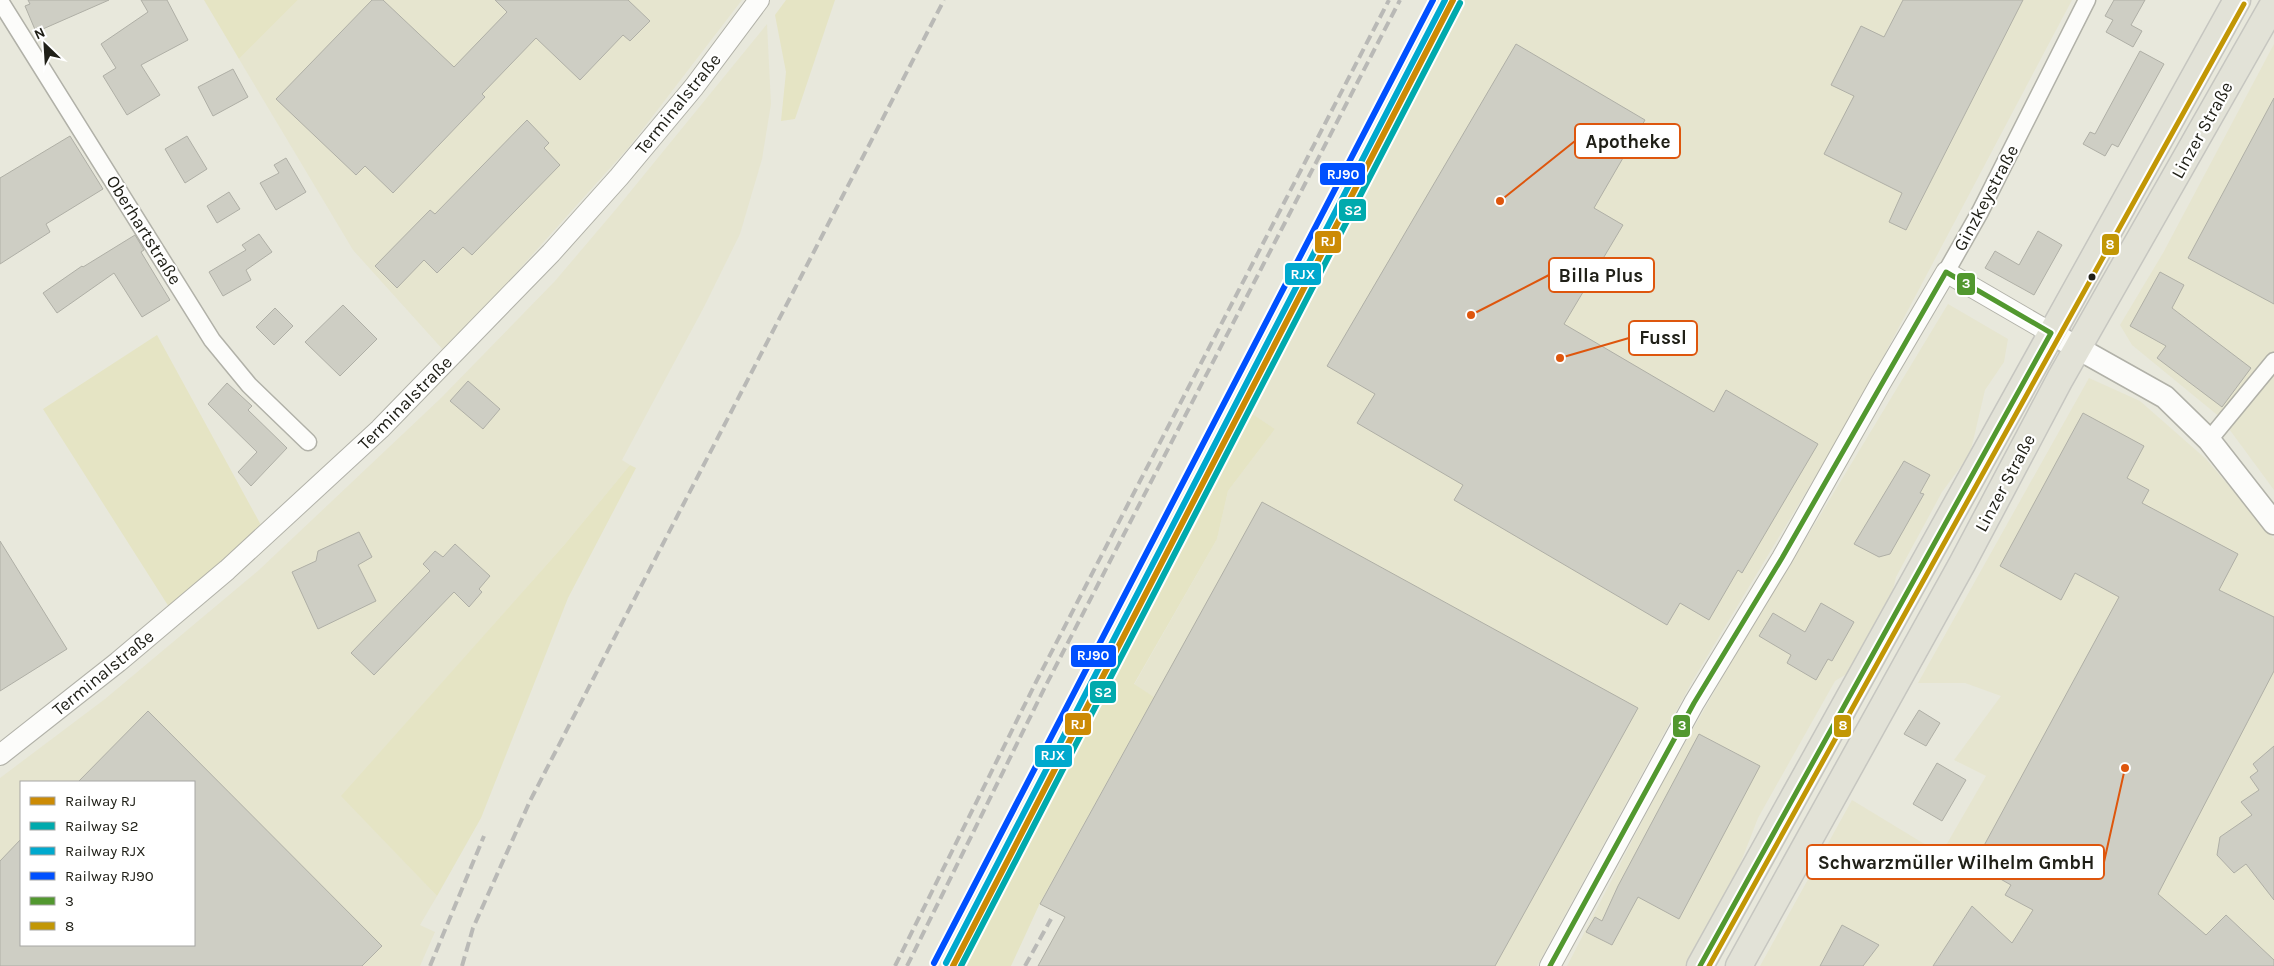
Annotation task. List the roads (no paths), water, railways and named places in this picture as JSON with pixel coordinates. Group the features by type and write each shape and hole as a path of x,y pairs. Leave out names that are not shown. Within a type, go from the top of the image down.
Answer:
{"main road":[{"name":"Linzer Straße","path":"1700,966 2237,0"},
{"name":"Linzer Straße","path":"1739,966 2079,348 2274,3"},
{"path":"2051,333 2165,397 2209,440 2274,523"}],"street":[{"name":"Terminalstraße","path":"0,755 118,662 227,570 380,429 551,253 694,86 760,0"},
{"name":"Ginzkeystraße","path":"1550,966 1694,703 1787,550 1880,384 1980,212 2087,0"},
{"name":"Oberhartstraße","path":"0,1 212,340 249,385 308,442"},
{"path":"1946,272 2051,333"},
{"path":"2209,440 2274,361"}],"railway":[{"path":"462,966 473,928 530,801 944,0"},
{"path":"895,966 1036,682 1389,0"},
{"path":"907,966 1045,687 1400,0"},
{"path":"430,966 484,836"},
{"path":"1025,966 1051,919"}],"rail line":[{"name":"RJ90","path":"934,963 1433,0"},
{"name":"RJX","path":"946,963 1445,0"},
{"name":"RJ","path":"953,966 1453,0"},
{"name":"S2","path":"961,966 1460,3"}],"place":[{"name":"Apotheke","path":"1500,201"},
{"name":"Billa Plus","path":"1471,315"},
{"name":"Fussl","path":"1560,358"},
{"name":"Schwarzmüller Wilhelm GmbH","path":"2125,768"}]}
